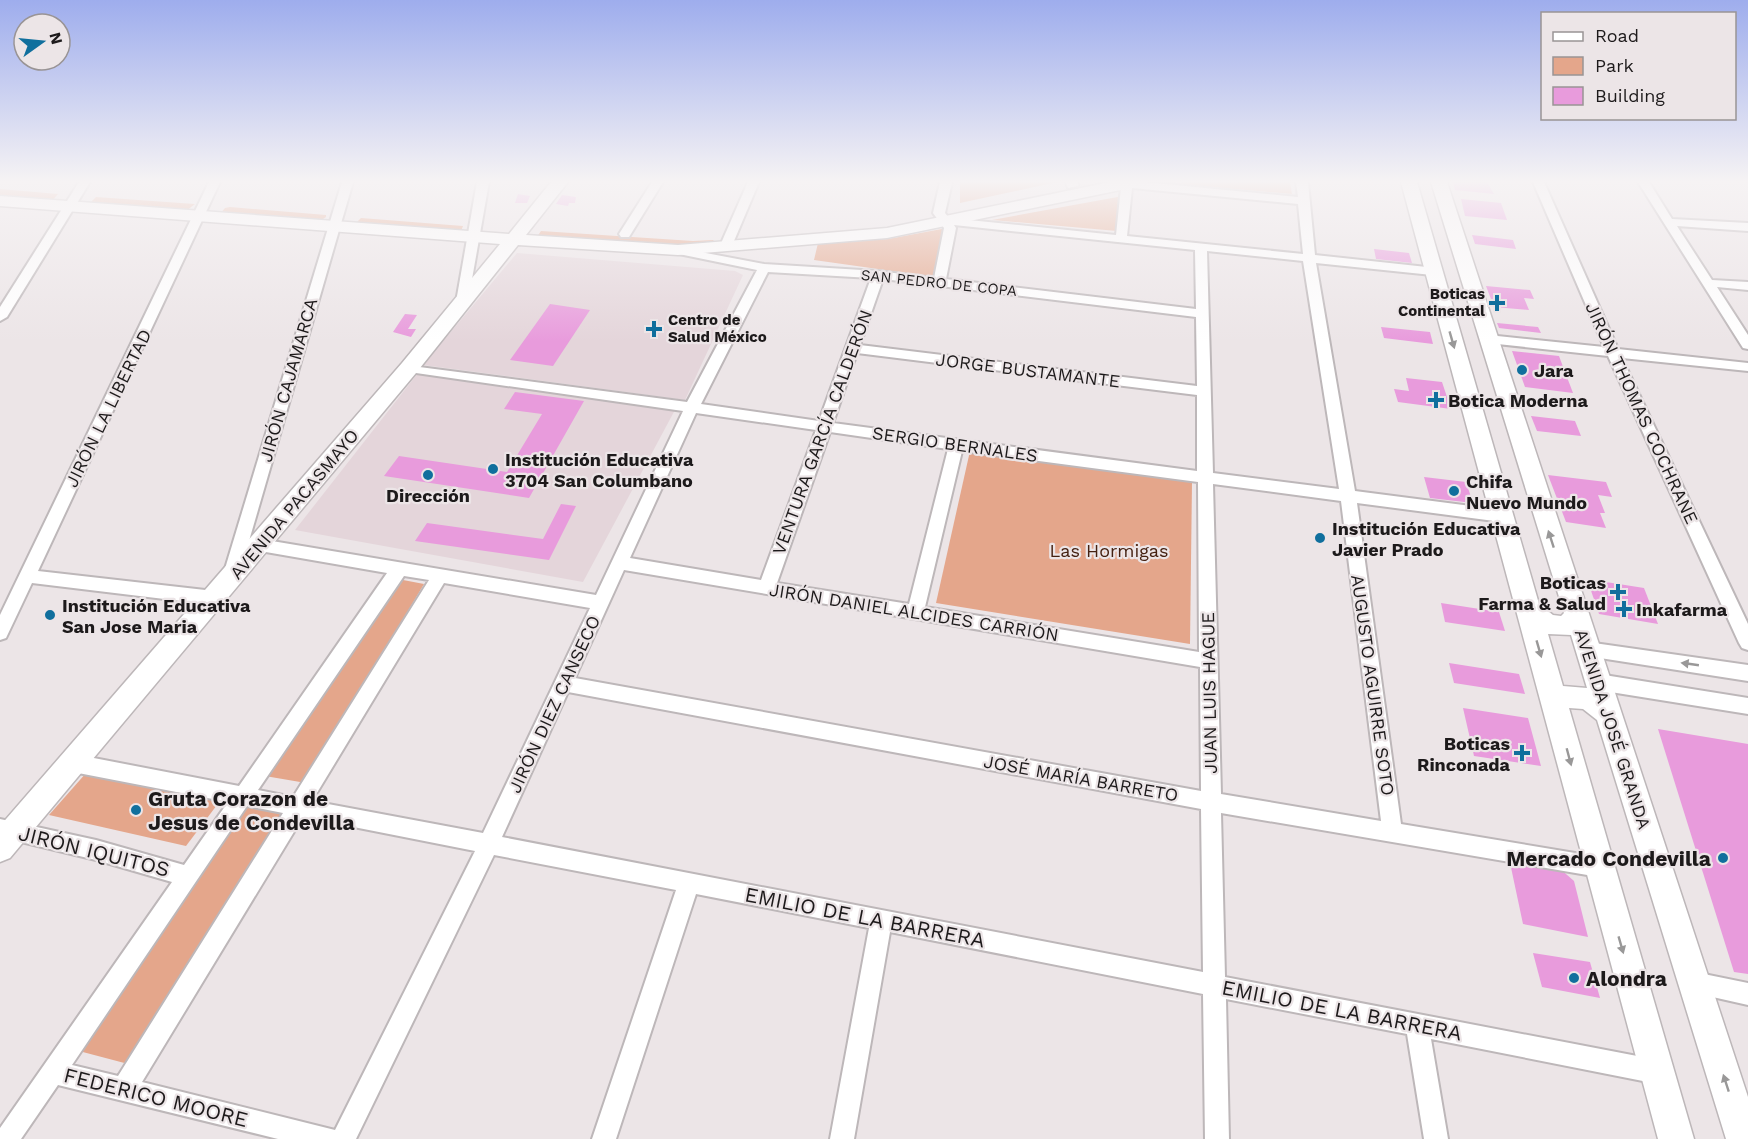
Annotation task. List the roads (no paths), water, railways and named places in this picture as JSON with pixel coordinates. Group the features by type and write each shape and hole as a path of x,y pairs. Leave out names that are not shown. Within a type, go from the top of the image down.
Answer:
{"main road":[{"name":"AVENIDA PACASMAYO","path":"0,848 8,829 73,763 214,598 409,368 515,235"},
{"path":"537,235 678,250 727,242 849,235"},
{"path":"643,235 727,242"},
{"path":"1423,235 1676,1139"},
{"name":"AVENIDA JOSÉ GRANDA","path":"1456,235 1744,1139"},
{"path":"1527,607 1535,617 1550,626 1567,626 1576,616"},
{"path":"1554,700 1577,696 1600,706 1609,714"}],"street":[{"path":"0,317 52,235"},
{"name":"JIRÓN LA LIBERTAD","path":"0,633 190,235"},
{"name":"JIRÓN CAJAMARCA","path":"230,579 332,235"},
{"path":"462,302 474,235"},
{"path":"727,242 730,235"},
{"path":"939,282 949,235"},
{"path":"1088,235 1432,271"},
{"name":"AUGUSTO AGUIRRE SOTO","path":"1307,235 1348,496 1392,832"},
{"name":"JIRÓN THOMAS COCHRANE","path":"1561,235 1748,643"},
{"path":"1677,235 1748,345"},
{"name":"JUAN LUIS HAGUE","path":"1201,247 1217,1139"},
{"name":"SAN PEDRO DE COPA","path":"678,250 764,268 878,275 1202,314"},
{"name":"JIRÓN DIEZ CANSECO","path":"343,1139 489,843 692,407 764,268"},
{"name":"VENTURA GARCÍA CALDERÓN","path":"767,588 878,275"},
{"path":"1708,283 1748,286"},
{"path":"1488,339 1748,367"},
{"name":"JORGE BUSTAMANTE","path":"852,348 1203,391"},
{"name":"SERGIO BERNALES","path":"409,368 956,445 1502,516"},
{"path":"915,613 956,445"},
{"path":"260,544 601,603"},
{"name":"JIRÓN DANIEL ALCIDES CARRIÓN","path":"619,563 1209,662"},
{"path":"7,1139 400,568"},
{"path":"27,576 214,598"},
{"path":"124,1089 440,576"},
{"path":"1587,649 1748,673"},
{"path":"1598,682 1748,706"},
{"name":"JOSÉ MARÍA BARRETO","path":"564,684 1211,802 1599,867"},
{"name":"EMILIO DE LA BARRERA","path":"73,763 1658,1072"},
{"name":"JIRÓN IQUITOS","path":"8,829 188,876"},
{"path":"604,1139 689,883"},
{"path":"842,1139 881,920"},
{"path":"1694,983 1748,994"},
{"path":"1418,1025 1436,1139"},
{"name":"FEDERICO MOORE","path":"53,1072 328,1139"}],"place":[{"name":"Boticas Continental","path":"1497,303"},
{"name":"Centro de Salud México","path":"654,329"},
{"name":"Jara","path":"1522,370"},
{"name":"Botica Moderna","path":"1436,400"},
{"name":"Institución Educativa 3704 San Columbano","path":"493,469"},
{"name":"Dirección","path":"428,475"},
{"name":"Chifa Nuevo Mundo","path":"1454,491"},
{"name":"Institución Educativa Javier Prado","path":"1320,538"},
{"name":"Boticas Farma & Salud","path":"1618,592"},
{"name":"Inkafarma","path":"1624,609"},
{"name":"Institución Educativa San Jose Maria","path":"50,615"},
{"name":"Boticas Rinconada","path":"1522,753"},
{"name":"Gruta Corazon de Jesus de Condevilla","path":"136,810"},
{"name":"Mercado Condevilla","path":"1723,858"},
{"name":"Alondra","path":"1574,978"}],"park label":[{"name":"Las Hormigas","path":"1109,550"}]}
